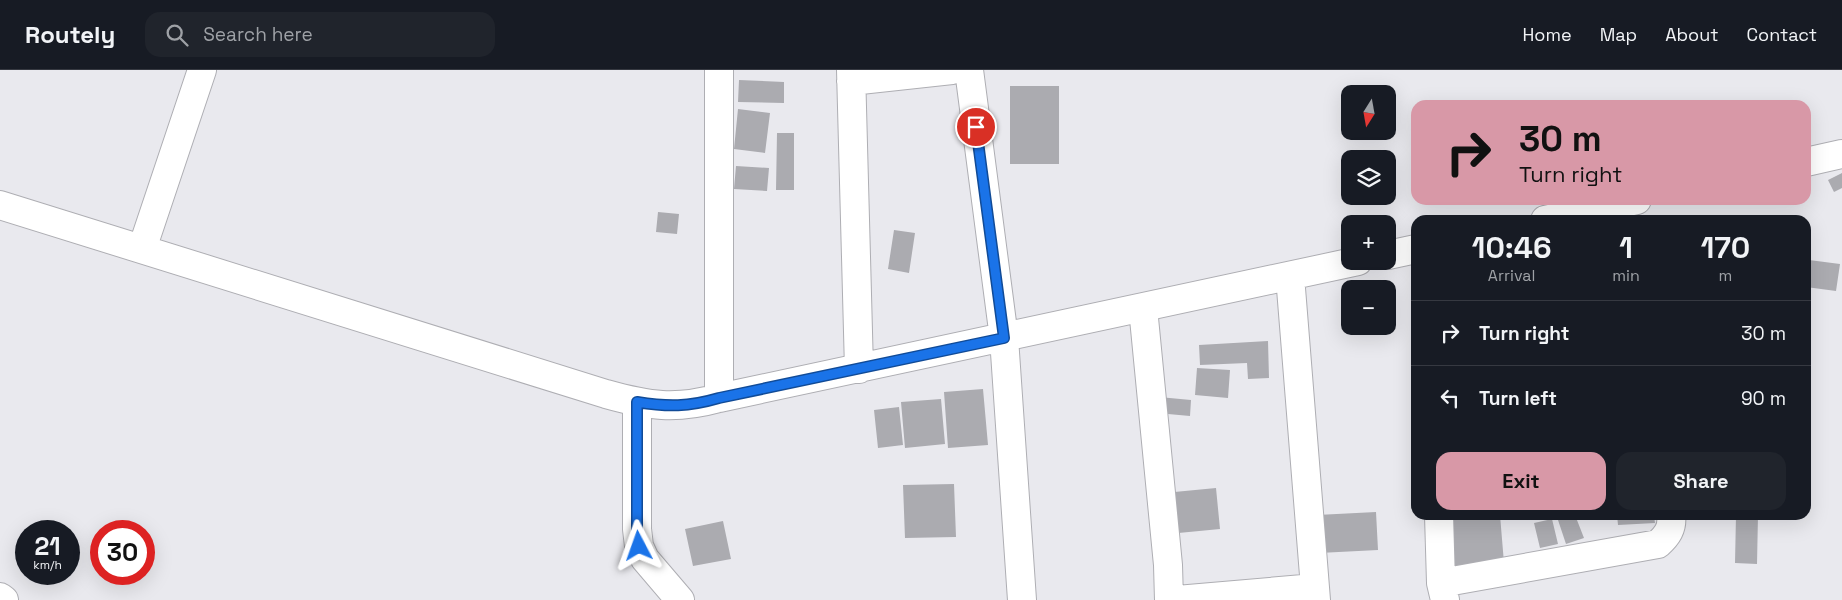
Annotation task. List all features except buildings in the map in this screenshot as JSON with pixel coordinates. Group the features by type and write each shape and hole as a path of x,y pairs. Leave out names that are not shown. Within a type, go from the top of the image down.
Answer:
{"street":[{"path":"142,249 202,70"},
{"path":"719,70 719,398"},
{"path":"859,369 851,76 952,70"},
{"path":"969,70 1004,338 1022,600"},
{"path":"1811,161 1842,154"},
{"path":"1581,215 1618,205"},
{"path":"0,206 637,402 665,406 696,404 1341,265"},
{"path":"1396,253 1411,250"},
{"path":"1177,600 1315,594 1290,276"},
{"path":"1142,308 1167,556 1169,600"},
{"path":"637,402 637,530 639,546 645,559 680,600"},
{"path":"1439,520 1443,592 1658,544 1668,535 1672,520"},
{"path":"0,597 4,600"}],"route":[{"path":"639,546 637,530 637,402 665,406 696,404 1004,338 976,127"}]}
